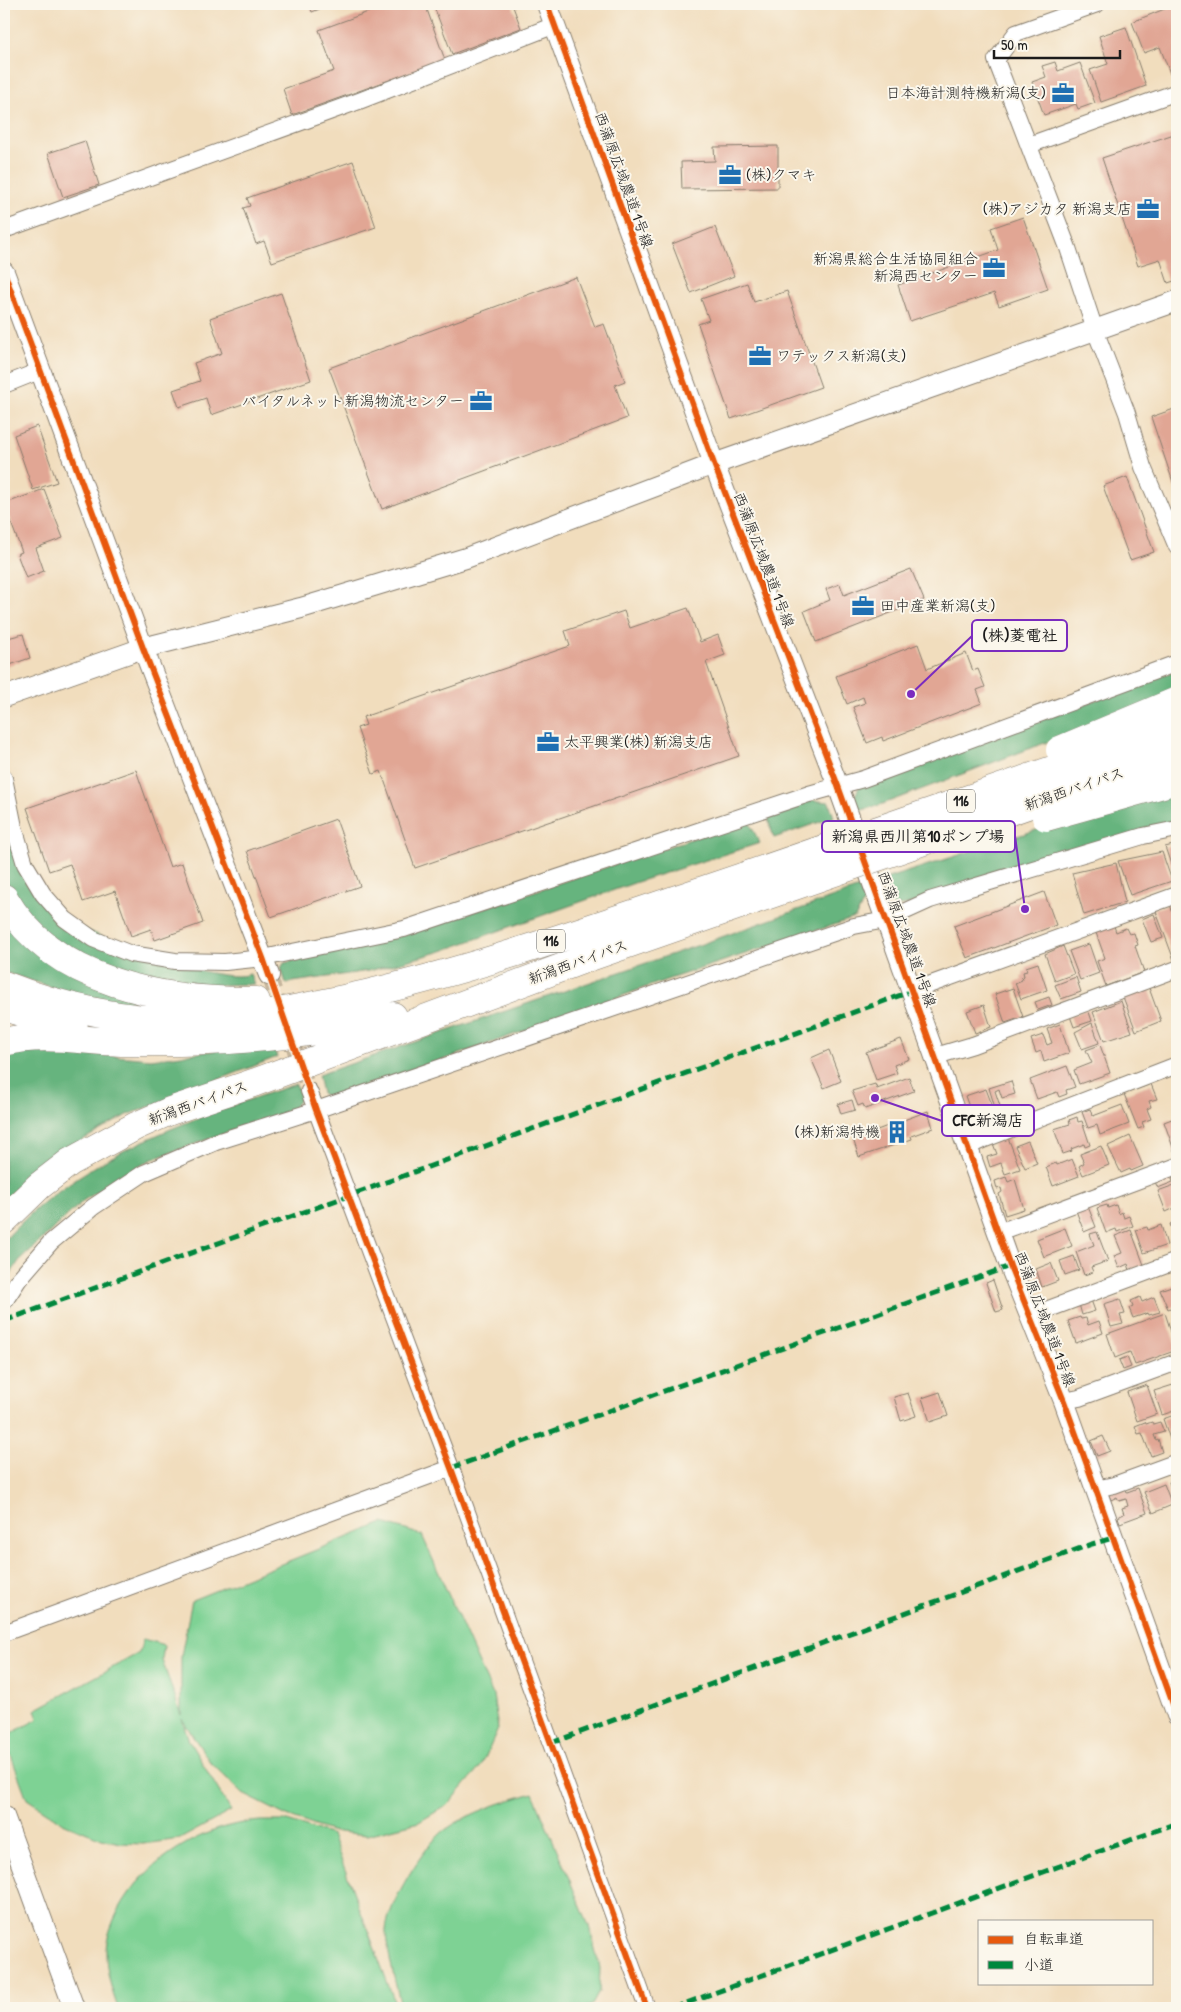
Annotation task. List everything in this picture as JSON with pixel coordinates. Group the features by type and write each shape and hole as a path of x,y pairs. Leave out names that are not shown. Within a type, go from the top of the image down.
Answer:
{"highway":[{"path":"844,841 1177,701"},
{"name":"新潟西バイパス","path":"4,1220 40,1186 70,1162 136,1126 170,1111 256,1082 590,957 749,888 844,841 1177,727"},
{"name":"新潟西バイパス","path":"4,985 55,1002 99,1012 145,1018 191,1021 242,1018 293,1010 412,983 582,931 749,888 1177,753"},
{"path":"749,888 1177,780"},
{"path":"4,898 27,930 48,949 73,965 100,978 131,987 202,999 241,1001 355,996"},
{"path":"4,1042 35,1037 119,1042 182,1042 275,1036 322,1030 371,1021 453,1000 590,957"},
{"path":"4,1007 85,1031 182,1042"}],"street":[{"name":"西蒲原広域農道 1号線","path":"547,4 714,464 838,786 999,1232 1064,1401 1177,1715"},
{"path":"1097,4 1016,33 996,60 1068,248 1095,330 1127,414 1143,467 1177,547"},
{"path":"4,230 359,101 555,25"},
{"path":"1029,145 1177,92"},
{"path":"4,272 143,648 266,966"},
{"path":"4,697 143,648 301,608 466,558 714,464 1177,301"},
{"path":"4,385 39,371"},
{"path":"4,778 14,828 26,864 43,894 65,919 94,939 131,954 175,961 224,962 266,966 404,929 863,779 1177,663"},
{"path":"4,1302 19,1279 51,1242 92,1207 144,1173 216,1142 316,1110 854,926 886,920 930,900 1143,836 1177,829"},
{"path":"912,991 1177,895"},
{"path":"936,1056 982,1041 1177,969"},
{"path":"969,1146 1177,1065"},
{"path":"309,1091 451,1468 647,2008"},
{"path":"999,1232 1177,1166"},
{"path":"1030,1316 1177,1260"},
{"path":"1064,1401 1079,1398 1177,1362"},
{"path":"1096,1489 1114,1485 1177,1462"},
{"path":"4,1633 451,1468"},
{"path":"4,1816 74,2008"}],"green space":[{"path":"1177,670 1177,692 1143,706 880,805 858,811 853,800 859,787"},
{"path":"1177,788 1177,823 903,906 892,905 888,901 882,880 1076,817"},
{"path":"809,800 829,802 834,817 774,838 768,819 775,812"},
{"path":"4,812 53,916 123,945 182,966 233,976 250,974 254,984 183,986 138,977 87,962 34,926 4,880"},
{"path":"748,820 760,843 637,882 439,952 369,971 286,983 281,968 284,963 400,936"},
{"path":"859,888 864,902 855,918 669,979 443,1060 329,1097 322,1094 318,1075 699,945"},
{"path":"4,918 173,1004 143,1006 70,993 4,972"},
{"path":"272,1043 277,1057 125,1116 65,1150 18,1186 4,1200 4,1056 48,1050 151,1059"},
{"path":"296,1084 301,1098 293,1109 150,1160 84,1200 19,1261 4,1284 4,1241 34,1211 66,1185 139,1143 177,1126"},
{"path":"383,1523 422,1535 493,1695 498,1729 482,1765 449,1804 419,1822 367,1835 330,1831 287,1816 243,1794 210,1762 182,1719 189,1741 231,1811 180,1839 143,1844 120,1843 102,1839 65,1824 27,1799 4,1737 38,1719 35,1710 139,1653 143,1639 164,1645 162,1660 181,1715 181,1656 192,1600"},
{"path":"533,1793 589,1926 600,1968 599,1992 592,2005 585,2008 402,2008 390,1957 386,1930 393,1906 408,1876 427,1848 455,1823 477,1812"},
{"path":"260,1821 287,1821 332,1835 397,2008 118,2008 110,1984 107,1966 107,1941 114,1920 124,1901 137,1883 153,1867 189,1842 229,1826"}],"building":[{"path":"309,4 332,4 312,12"},
{"path":"390,4 425,4 445,60 292,115 283,89 334,71 319,30"},
{"path":"433,4 512,4 521,28 452,54"},
{"path":"1177,4 1177,77 1172,79 1160,47 1144,53 1132,22"},
{"path":"1126,27 1146,86 1101,102 1090,70 1108,64 1099,36"},
{"name":"日本海計測特機新潟(支)","path":"1055,62 1058,71 1080,63 1095,103 1078,109 1076,104 1044,115 1032,82 1046,77 1042,66"},
{"name":"(株)アジカタ 新潟支店","path":"1177,133 1177,280 1168,283 1160,259 1138,266 1102,158"},
{"path":"85,141 99,185 63,197 48,153"},
{"name":"(株)クマキ","path":"778,146 778,188 682,189 681,162 715,161 714,147"},
{"path":"353,161 376,227 272,262 264,241 256,244 243,208 250,206 247,198"},
{"name":"新潟県総合生活協同組合 新潟西センター","path":"1023,217 1048,289 999,306 994,293 910,321 898,285 998,250 991,228"},
{"path":"715,227 734,276 691,293 672,244"},
{"name":"バイタルネット新潟物流センター","path":"576,277 595,327 604,324 625,381 615,385 627,418 382,509 329,368"},
{"name":"ワテックス新潟(支)","path":"747,283 754,302 787,291 821,387 731,419 698,324 709,320 701,299"},
{"path":"281,293 311,380 211,415 206,398 179,407 173,390 200,381 194,363 222,353 210,318"},
{"path":"1177,408 1177,494 1151,417"},
{"path":"37,426 57,482 33,490 14,435"},
{"path":"1127,477 1154,552 1130,560 1103,486"},
{"path":"44,489 63,538 36,548 44,571 26,578 17,554 22,552 4,504"},
{"name":"田中産業新潟(支)","path":"911,569 924,600 816,642 804,611 830,600 826,589 840,584 844,595"},
{"name":"太平興業(株) 新潟支店","path":"688,608 700,642 718,635 725,655 706,662 739,756 415,868 381,771 373,774 357,728 366,725 363,717 570,646 565,631 624,611 630,628"},
{"path":"23,634 30,658 4,667 4,639"},
{"path":"918,644 927,669 966,653 973,671 978,669 985,687 977,690 982,703 883,741 882,737 867,743 853,707 865,703 863,697 847,704 836,676"},
{"path":"136,770 170,867 182,863 203,923 155,940 151,929 131,936 115,891 83,902 70,864 49,871 27,808"},
{"path":"336,819 360,886 271,917 247,851"},
{"path":"1177,844 1177,882 1165,847"},
{"path":"1162,852 1172,881 1130,895 1118,861"},
{"path":"1116,863 1125,902 1084,915 1072,873"},
{"path":"1044,892 1056,925 967,958 954,926"},
{"path":"1170,904 1177,927 1177,959 1174,960 1155,909"},
{"path":"1154,914 1163,938 1151,942 1142,919"},
{"path":"1113,923 1116,932 1126,928 1129,934 1134,933 1138,945 1135,946 1144,972 1106,986 1097,961 1105,958 1095,930"},
{"path":"1089,944 1099,973 1080,980 1069,951"},
{"path":"1063,946 1074,974 1055,981 1045,954"},
{"path":"1038,963 1047,990 1021,999 1015,983 1022,980 1023,972 1027,971 1026,967"},
{"path":"1076,977 1081,992 1061,999 1055,985"},
{"path":"1013,988 1023,1017 1005,1023 995,994"},
{"path":"1149,988 1161,1021 1136,1031 1123,997"},
{"path":"1049,997 1052,1005 1038,1010 1035,1002"},
{"path":"1121,1001 1132,1032 1104,1041 1093,1012"},
{"path":"984,1005 991,1027 975,1033 967,1011"},
{"path":"1088,1009 1092,1021 1074,1027 1070,1016"},
{"path":"1092,1023 1099,1043 1082,1049 1075,1032"},
{"path":"1060,1024 1069,1053 1044,1062 1041,1051 1036,1053 1031,1039 1043,1035 1047,1045 1052,1043 1047,1029"},
{"path":"901,1039 909,1059 894,1065 897,1073 876,1080 866,1052"},
{"path":"1100,1045 1110,1073 1079,1084 1074,1070 1092,1063 1086,1050"},
{"path":"829,1050 841,1081 824,1088 811,1058"},
{"path":"1067,1066 1075,1087 1066,1090 1067,1094 1059,1097 1057,1092 1037,1099 1030,1080"},
{"path":"909,1077 914,1091 865,1109 863,1104 858,1106 852,1091 875,1084 877,1089"},
{"path":"1011,1081 1015,1094 1002,1098 999,1089 995,1091 1001,1109 996,1111 989,1088"},
{"path":"1151,1084 1157,1099 1149,1101 1151,1107 1147,1109 1151,1119 1142,1122 1144,1127 1138,1129 1124,1094"},
{"path":"986,1089 999,1123 990,1126 988,1119 975,1123 965,1096"},
{"path":"852,1100 855,1110 841,1114 838,1104"},
{"path":"1122,1105 1129,1124 1100,1135 1097,1125 1088,1128 1082,1112 1090,1109 1093,1116"},
{"name":"(株)新潟特機","path":"928,1111 933,1128 911,1136 912,1139 859,1157 853,1139"},
{"path":"1077,1117 1078,1122 1082,1121 1090,1145 1085,1147 1084,1144 1063,1154 1054,1129 1070,1124 1069,1120"},
{"path":"1177,1117 1177,1152 1175,1153 1164,1122"},
{"path":"1007,1135 1020,1169 1005,1174 1001,1163 990,1167 987,1157 997,1154 992,1141"},
{"path":"1130,1136 1143,1166 1121,1173 1108,1146"},
{"path":"1028,1141 1037,1163 1025,1168 1015,1146"},
{"path":"1101,1146 1109,1165 1083,1175 1079,1166 1084,1163 1080,1154"},
{"path":"1072,1159 1079,1176 1053,1186 1046,1167"},
{"path":"1177,1168 1177,1177 1172,1179 1173,1182 1158,1188 1153,1178"},
{"path":"1006,1177 1008,1182 1015,1179 1024,1209 1005,1215 999,1194 1002,1192 1001,1188 997,1189 995,1181"},
{"path":"1177,1184 1177,1207 1166,1212 1158,1191"},
{"path":"1087,1204 1096,1227 1084,1232 1075,1208"},
{"path":"1107,1205 1108,1208 1116,1205 1119,1214 1122,1212 1124,1218 1129,1216 1133,1226 1117,1232 1116,1229 1106,1233 1097,1208"},
{"path":"1177,1221 1177,1244 1170,1224"},
{"path":"1161,1225 1167,1245 1144,1253 1136,1230 1147,1227 1148,1230"},
{"path":"1065,1228 1072,1246 1044,1257 1037,1239"},
{"path":"1131,1230 1144,1265 1130,1270 1128,1264 1119,1268 1114,1256 1122,1253 1115,1236"},
{"path":"1097,1232 1108,1261 1091,1267 1093,1272 1084,1275 1076,1252 1094,1245 1090,1234"},
{"path":"1074,1256 1079,1270 1065,1275 1060,1261"},
{"path":"1051,1263 1058,1281 1042,1287 1036,1269"},
{"path":"993,1280 1003,1310 996,1312 986,1283"},
{"path":"1177,1284 1177,1305 1168,1309 1160,1290"},
{"path":"1140,1297 1142,1302 1154,1297 1160,1312 1149,1315 1148,1313 1133,1318 1129,1308 1133,1306 1131,1301"},
{"path":"1120,1299 1125,1314 1120,1315 1123,1324 1111,1327 1104,1304"},
{"path":"1091,1300 1095,1311 1082,1315 1079,1304"},
{"path":"1165,1313 1177,1350 1135,1365 1130,1352 1115,1358 1107,1334"},
{"path":"1080,1317 1081,1319 1086,1318 1088,1325 1099,1321 1103,1333 1076,1343 1068,1321"},
{"path":"1127,1357 1131,1367 1123,1370 1119,1360"},
{"path":"1147,1385 1157,1414 1137,1421 1127,1392"},
{"path":"1173,1385 1177,1397 1177,1410 1162,1415 1154,1391"},
{"path":"940,1392 948,1416 930,1422 922,1398"},
{"path":"908,1393 916,1416 901,1421 894,1397"},
{"path":"1177,1414 1177,1440 1171,1442 1163,1419"},
{"path":"1145,1422 1146,1424 1152,1422 1153,1424 1160,1422 1164,1432 1154,1435 1156,1440 1158,1439 1162,1452 1151,1456 1142,1433 1138,1434 1135,1426"},
{"path":"1103,1436 1110,1451 1097,1456 1091,1441"},
{"path":"1177,1479 1177,1504 1169,1482"},
{"path":"1164,1484 1172,1505 1153,1513 1144,1492"},
{"path":"1125,1487 1127,1492 1138,1488 1147,1513 1120,1523 1118,1517 1124,1514 1122,1508 1128,1506 1126,1499 1119,1501 1117,1497 1111,1500 1108,1493"}],"tunnel":[{"path":"269,975 309,1091"}],"marked path":[{"path":"4,1321 912,991"},
{"path":"451,1468 1010,1266"},
{"path":"551,1743 1092,1544 1113,1538"},
{"path":"673,2008 1177,1823"}],"cycle path":[{"path":"547,4 714,464 838,786 1010,1266 1064,1401 1177,1715"},
{"path":"4,272 143,648 263,958 316,1110 451,1468 647,2008"}],"place":[{"name":"日本海計測特機新潟(支)","path":"1063,93"},
{"name":"(株)クマキ","path":"730,175"},
{"name":"(株)アジカタ 新潟支店","path":"1148,209"},
{"name":"新潟県総合生活協同組合 新潟西センター","path":"994,268"},
{"name":"ワテックス新潟(支)","path":"760,356"},
{"name":"バイタルネット新潟物流センター","path":"481,401"},
{"name":"田中産業新潟(支)","path":"863,606"},
{"name":"(株)菱電社","path":"911,694"},
{"name":"太平興業(株) 新潟支店","path":"548,742"},
{"name":"新潟県西川第10ポンプ場","path":"1025,909"},
{"name":"CFC新潟店","path":"875,1098"},
{"name":"(株)新潟特機","path":"897,1132"}]}
